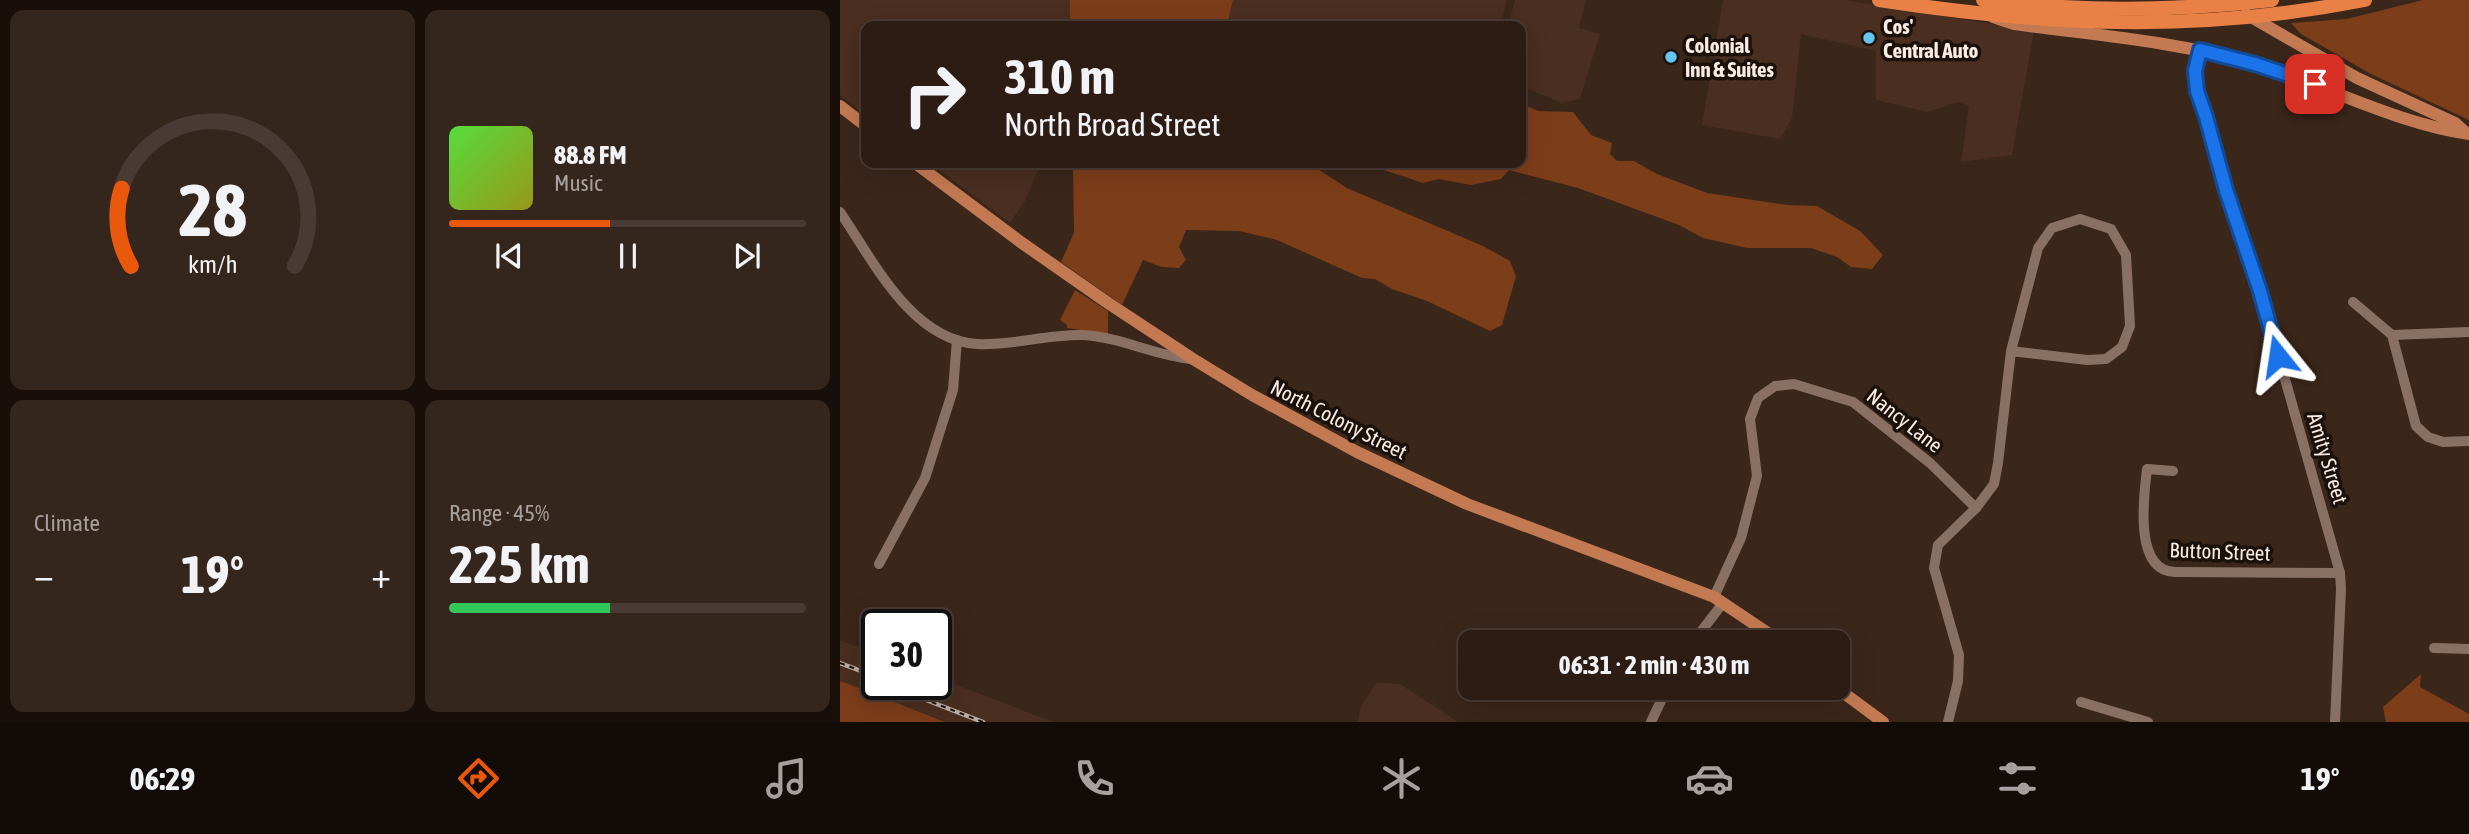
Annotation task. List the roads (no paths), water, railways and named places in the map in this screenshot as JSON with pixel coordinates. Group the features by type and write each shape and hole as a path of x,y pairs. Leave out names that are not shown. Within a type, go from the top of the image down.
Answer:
{"highway":[{"path":"1879,0 1989,16 2085,23 2176,23 2274,15 2365,0"},
{"path":"1983,0 2050,6 2140,9 2272,0"}],"main road":[{"path":"2222,0 2376,88 2455,123 2468,134"},
{"path":"1989,16 2007,23 2200,50 2278,72 2452,133 2468,134"},
{"path":"2369,105 2376,88"},
{"path":"840,106 861,122"},
{"name":"North Colony Street","path":"922,168 1022,243 1193,359 1252,395 1357,452 1467,504 1718,600 1763,630"},
{"path":"1850,698 1883,722"}],"street":[{"name":"Amity Street","path":"2200,50 2195,71 2197,91 2260,291 2340,573 2335,722"},
{"path":"840,212 900,301 927,326 957,340 976,344 1084,335 1106,338 1173,358 1193,359"},
{"path":"1948,722 1958,681 1959,655 1934,569 1938,545 1976,508 1994,484 2011,351 2038,248 2052,228 2080,219 2111,229 2126,255 2130,326 2122,347 2106,359 2087,360 2011,351"},
{"path":"2353,302 2392,335 2416,426 2428,438 2443,442 2469,441"},
{"path":"2392,335 2469,332"},
{"path":"879,564 925,478 953,390 957,340"},
{"name":"Nancy Lane","path":"1700,630 1718,600 1741,538 1757,476 1750,419 1758,398 1775,386 1794,384 1853,402 1930,463 1976,508"},
{"name":"Button Street","path":"2173,471 2147,468 2144,530 2155,562 2162,570 2340,573"},
{"path":"2434,648 2469,649"},
{"path":"1651,722 1661,700"},
{"path":"2081,702 2148,722"}],"railway":[{"path":"840,663 861,671"},
{"path":"926,700 983,722"}],"place":[{"name":"Cos' Central Auto","path":"1869,38"},
{"name":"Colonial Inn & Suites","path":"1671,57"}]}
